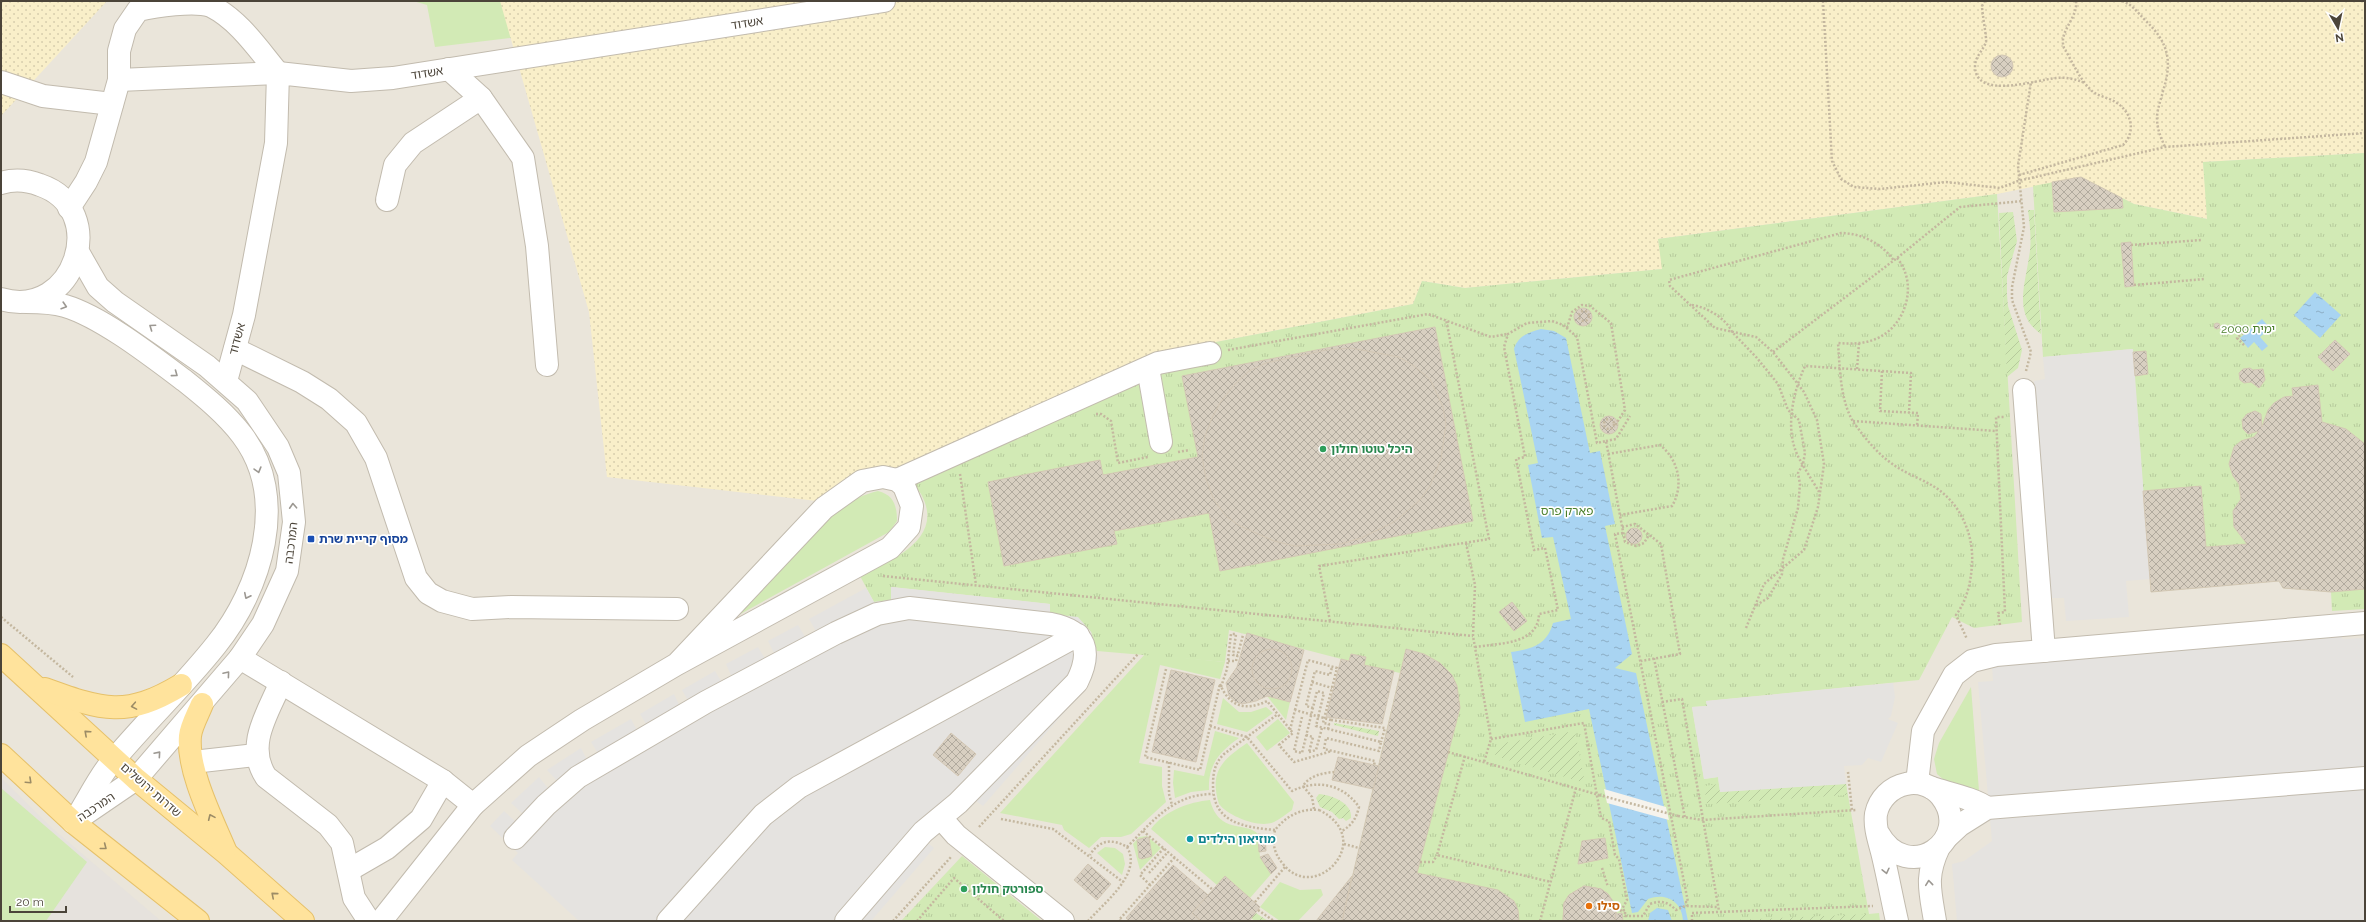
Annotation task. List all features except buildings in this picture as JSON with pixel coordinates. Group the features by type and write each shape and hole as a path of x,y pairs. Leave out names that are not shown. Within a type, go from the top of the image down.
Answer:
{"main road":[{"name":"שדרות ירושלים","path":"1,655 136,779 226,853 303,921"},
{"path":"35,686 70,699 112,708 144,704 181,685"},
{"path":"202,704 190,736 193,762 205,804 226,853"},
{"path":"1,754 73,822 198,921"}],"street":[{"name":"אשדוד","path":"226,380 244,316 276,143 278,73 351,81 393,78 884,1"},
{"path":"69,208 86,182 96,162 119,80 119,51 125,29 138,10 167,2 210,3 236,24 278,73"},
{"path":"449,69 481,98 523,158 537,246 547,364"},
{"path":"119,80 278,73"},
{"path":"1,82 43,96 112,104"},
{"path":"387,200 395,165 413,143 481,98"},
{"path":"1,183 9,180 28,181 47,187 62,198 69,208 73,214 79,233 78,252 72,271 59,286 43,297 9,302"},
{"name":"המרכבה","path":"73,822 136,779 240,658 263,624 287,571 294,522 293,496 289,473 278,447 247,401 226,380 98,287 78,252"},
{"name":"המרכבה","path":"9,302 48,302 87,314 109,328 206,398 228,418 243,436 255,458 263,484 266,508 265,539 261,560 241,608 217,645 108,768 73,822"},
{"path":"234,349 302,382 329,399 356,423 376,458 416,578 428,593 442,601 472,608 677,609"},
{"path":"896,480 1158,363 1210,353"},
{"path":"1148,368 1164,450"},
{"path":"2024,382 2044,651"},
{"path":"381,921 473,805 528,756 582,720 677,664 890,548 910,527 912,506 904,486 896,480 883,477 862,481 824,508 677,664"},
{"path":"515,838 556,796 578,777 706,702 836,633 877,614 909,608 1051,624 1066,627 1078,634 1085,647 1086,659 1077,682 941,818 923,832 846,921"},
{"path":"1924,785 1923,731 1954,675 1972,661 1996,655 2365,623"},
{"path":"668,921 763,815 800,787 1078,634"},
{"path":"240,658 443,781 473,805"},
{"path":"281,682 257,739 256,755 260,767 266,777 328,825 342,843 354,898 369,921"},
{"path":"193,762 256,755"},
{"path":"1878,833 1890,850 1910,858 1926,855 1960,825 1987,808 2365,778"},
{"path":"349,870 387,848 421,819 443,781"},
{"path":"1924,785 1940,795 1947,804 1950,821 1932,862 1928,878 1935,921"},
{"path":"1897,921 1878,833 1876,815 1883,798 1898,786 1924,785 1954,796 1978,802 1987,808"},
{"path":"941,818 965,842 1063,921"}],"path":[{"path":"1823,1 1832,161 1841,179 1854,187 1880,189 1946,182 2000,188 2018,181 2165,147 2365,133"},
{"path":"1985,1 1982,6 1986,43 1976,58 1977,75 1983,82 1990,86 2056,78 2072,78 2086,84"},
{"path":"2122,1 2130,4 2143,19 2159,33 2167,53 2166,81 2157,116 2157,126 2165,147"},
{"path":"2019,175 2123,145 2128,140 2132,128 2128,114 2117,103 2096,94 2086,84 2062,42 2064,34 2076,11 2077,2"},
{"path":"2024,382 2030,363 2031,352 2012,300 2012,287 2023,238 2023,202 2018,181 2018,166 2031,82"},
{"path":"1773,352 1894,261 1960,207 2023,202"},
{"path":"1746,628 1764,584 1804,550 1818,507 1824,464 1817,420 1797,384 1773,352 1756,337 1715,328 1670,286 1669,280 1834,234 1848,234 1866,239 1887,253 1894,261"},
{"path":"2131,245 2202,240"},
{"path":"1897,258 1903,265 1908,281 1907,303 1901,316 1889,330 1879,337 1859,343 1838,344 1846,406 1853,421 1876,450 1892,464 1934,487 1948,498 1963,518 1970,537 1972,555 1971,580 1956,615 1966,639"},
{"path":"2134,285 2205,278"},
{"path":"1567,328 1574,308 1582,305 1592,308 1611,323 1626,410 1614,427 1607,429 1604,426 1605,421 1612,420 1614,427"},
{"path":"1691,305 1699,306 1715,314 1729,326 1732,332 1768,371 1784,396 1788,410 1798,420 1800,427 1805,453 1803,464 1798,473 1800,484 1798,508 1783,559 1780,580 1772,594 1764,602 1754,606"},
{"path":"1588,312 1584,311 1579,313 1580,320 1585,321 1588,319 1588,312 1592,308"},
{"path":"1210,353 1428,314 1446,319 1491,337 1508,334 1527,323 1552,321 1567,328 1577,337 1597,443 1616,439 1630,416"},
{"path":"1330,621 1319,566 1489,540 1446,319"},
{"path":"2244,345 2237,338 2250,327"},
{"path":"1475,647 1524,639 1533,632 1539,624 1539,614 1558,610 1545,548 1534,550 1516,459 1525,457 1504,347 1508,334"},
{"path":"1857,369 1859,343"},
{"path":"1820,492 1795,449 1793,398 1805,366 1912,373 1909,413"},
{"path":"1882,371 1880,411 1918,414 1917,426"},
{"path":"1090,415 1101,414 1111,421 1118,462 1164,450 1190,450"},
{"path":"1996,417 2005,612 1998,613 2000,624"},
{"path":"1853,421 1996,431"},
{"path":"1606,441 1625,542 1632,546 1644,543 1649,535"},
{"path":"1608,454 1660,445 1673,460 1677,472 1678,496 1672,506 1620,515"},
{"path":"959,471 976,585"},
{"path":"1622,527 1635,524 1661,544 1680,654 1641,661"},
{"path":"1623,533 1615,534 1688,902 1686,902 1686,906"},
{"path":"1466,543 1475,584 1473,636 1491,739 1484,762"},
{"path":"882,576 1473,636"},
{"path":"1,617 77,680"},
{"path":"1238,655 1233,655 1236,634 1231,634 1228,661 1221,687 1228,698 1237,706 1248,707 1267,701 1293,733 1279,745 1294,762 1332,751"},
{"path":"1228,661 1236,661 1243,635"},
{"path":"893,921 1138,654"},
{"path":"1654,658 1685,818"},
{"path":"1290,730 1308,660 1337,668 1322,723 1330,724 1328,729"},
{"path":"1313,708 1306,706 1315,671 1330,675 1332,666"},
{"path":"1166,669 1144,757 1200,770 1220,684 1221,687"},
{"path":"1312,682 1332,688"},
{"path":"1302,717 1294,751 1302,753 1317,691 1324,693 1316,726 1381,742"},
{"path":"1662,702 1682,699 1719,911"},
{"path":"1295,710 1331,720 1385,728 1379,751 1326,738 1324,749 1375,761 1374,765"},
{"path":"1320,710 1325,712"},
{"path":"1275,830 1242,824 1222,815 1217,809 1213,794 1213,777 1218,760 1278,714"},
{"path":"1491,739 1584,723 1598,794 1601,818 1609,821 1615,855 1619,859 1627,900 1621,911 1624,910 1625,916 1643,916 1650,904 1661,901 1671,905 1676,910 1686,906 1718,907"},
{"path":"1210,726 1247,737 1292,791 1302,786 1316,783 1330,785 1354,800 1360,807 1357,816 1352,825 1342,831"},
{"path":"1306,735 1313,737 1309,752 1316,750 1322,728"},
{"path":"1448,752 1685,818 1702,820 1854,810 1848,772"},
{"path":"1420,862 1433,862 1437,855 1465,756"},
{"path":"1169,762 1169,794 1172,804"},
{"path":"1302,786 1306,780 1324,773 1334,772"},
{"path":"1302,786 1312,797 1314,809"},
{"path":"1540,921 1576,788"},
{"path":"1127,847 1154,818 1172,804 1194,796 1213,794"},
{"path":"1314,809 1329,815 1342,831 1344,844 1338,862 1330,870 1319,875 1301,875 1285,867 1273,849 1275,830 1290,816 1300,811 1314,809"},
{"path":"1002,819 1053,829 1123,882"},
{"path":"1143,830 1213,890"},
{"path":"1088,921 1123,882 1131,869 1132,861 1127,847 1118,842 1104,842 1098,845 1090,856"},
{"path":"1344,844 1359,848"},
{"path":"1150,885 1140,875 1164,848"},
{"path":"1150,873 1168,852"},
{"path":"1437,855 1551,882"},
{"path":"1121,921 1119,920 1175,857"},
{"path":"1255,902 1285,867"},
{"path":"1602,868 1608,887"},
{"path":"917,921 954,878 1004,921"},
{"path":"1692,921 1692,913 1873,906"},
{"path":"1258,910 1274,921"}],"shaded area":[{"path":"1,1 2365,1 2365,921 1,921"},
{"path":"2133,349 2150,579 2126,581 2129,617 2066,621 2064,598 2052,598 2034,381 2045,379 2043,357"},
{"path":"891,587 1050,604 1050,614 1078,617 1091,632 1098,658 1093,675 1088,685 983,806 972,798 942,834 935,832 924,840 934,848 871,921 579,921 512,860 518,853 490,826 504,811 516,822 523,814 511,803 539,777 551,792 560,784 547,770 581,748 588,762 599,755 591,742 631,719 639,734 649,729 640,714 674,694 681,709 690,704 682,690 715,671 724,686 733,680 726,664 758,647 767,662 776,657 768,641 798,625 807,640 817,633 809,619 866,588 874,602 891,600"},
{"path":"2339,618 2342,639 2365,638 2365,921 1957,921 1952,864 1964,861 1992,841 1978,682 1993,681 1991,650"},
{"path":"1893,683 1895,697 1891,716 1888,719 1898,723 1881,762 1868,758 1862,765 1844,766 1846,784 1720,792 1718,777 1704,779 1692,707 1707,706 1706,701"},
{"path":"1,778 53,829 161,921 1,921"}],"green space":[{"path":"413,1 816,1 435,47 427,5"},
{"name":"ימית 2000","path":"2365,153 2365,609 2332,611 2331,592 2283,588 2279,581 2151,592 2132,349 2043,357 2033,186 2081,177 2134,204 2207,219 2203,162"},
{"name":"פארק פרס","path":"1997,194 2022,622 1974,628 1952,617 1919,680 1706,701 1707,706 1692,707 1704,779 1718,777 1720,792 1846,784 1869,914 1879,913 1880,921 1342,921 1400,673 1364,665 1366,657 1351,654 1349,661 1229,630 1225,662 1097,651 1091,632 1078,618 1049,614 1050,604 892,587 891,600 874,602 860,576 900,555 912,546 921,536 926,524 927,510 921,494 899,472 1164,352 1413,304 1422,281 1465,288 1662,269 1658,239"},
{"path":"2028,210 2034,210 2041,334 2032,326 2024,309 2024,289 2030,251"},
{"path":"2013,212 2017,241 2007,276 2007,295 2008,306 2022,350 2018,368 2007,377 1999,213"},
{"path":"878,491 888,495 894,502 897,521 889,532 724,623 775,566 815,527 836,511 857,498"},
{"path":"1145,654 1225,662 1220,679 1160,665 1139,763 1162,767 1162,786 1166,802 1131,834 1121,837 1101,837 1089,848 1064,830 1062,825 1000,813"},
{"path":"1971,687 1979,791 1944,780 1937,774 1934,759 1939,743"},
{"path":"1267,696 1290,702 1286,720"},
{"path":"1223,698 1239,712 1251,712 1266,707 1273,713 1247,732 1217,724"},
{"path":"1278,719 1290,733 1267,751 1256,737"},
{"path":"1334,723 1379,731 1378,736 1334,725"},
{"path":"1215,731 1239,738 1220,754 1216,760 1210,773 1209,790 1191,792 1175,798 1173,783 1174,770 1204,776"},
{"path":"1575,731 1585,783 1495,756 1497,744"},
{"path":"1247,743 1294,802 1292,810 1281,818 1268,824 1253,823 1229,813 1219,804 1216,793 1217,775 1220,768 1231,755"},
{"path":"1719,784 1720,792 1846,784 1847,795 1707,804 1704,786"},
{"path":"1,788 87,862 46,921 1,921"},
{"path":"1319,794 1335,798 1345,804 1349,808 1351,818 1346,821 1343,818 1339,819 1332,812 1320,807 1316,798"},
{"path":"1210,800 1214,811 1226,823 1253,830 1258,834 1260,857 1271,874 1250,898 1225,877 1217,885 1151,829 1163,817 1178,808"},
{"path":"1147,836 1161,848 1140,870 1133,844 1139,837"},
{"path":"1105,847 1115,848 1123,854 1125,864 1122,875 1097,853"},
{"name":"ספורטק חולון","path":"962,856 1042,921 901,921"},
{"path":"1280,882 1300,890 1321,889 1323,895 1298,921 1280,921 1260,907"},
{"path":"1256,913 1268,921 1255,921 1251,918"},
{"path":"1869,914 1870,921 1710,921"}],"sand":[{"path":"1,1 107,1 1,116"},
{"path":"500,1 2365,1 2365,153 2203,162 2208,219 2134,204 2081,177 1997,194 1658,239 1663,269 1465,288 1422,281 1413,304 1164,352 899,472 817,501 607,477 589,312"}],"water":[{"path":"2315,292 2341,315 2320,338 2294,315"},
{"path":"2262,319 2270,328 2260,337 2268,346 2262,351 2254,342 2248,348 2240,338"},
{"path":"1541,329 1554,331 1566,338 1590,453 1600,451 1615,524 1605,526 1632,654 1615,668 1636,673 1688,921 1683,921 1680,908 1676,903 1667,898 1661,897 1648,899 1638,912 1632,913 1589,709 1525,722 1511,652 1538,645 1547,636 1553,623 1571,619 1553,537 1542,538 1528,465 1538,463 1514,349 1518,341 1524,335"},
{"path":"1657,908 1668,910 1672,921 1648,921 1650,913"}],"pier":[{"path":"1604,789 1666,807 1669,820 1607,803"}],"place":[{"name":"היכל טוטו חולון","path":"1323,449"},
{"name":"מסוף קריית שרת","path":"311,539"},
{"name":"מוזיאון הילדים","path":"1190,839"},
{"name":"ספורטק חולון","path":"964,889"},
{"name":"סילו","path":"1589,906"}]}
